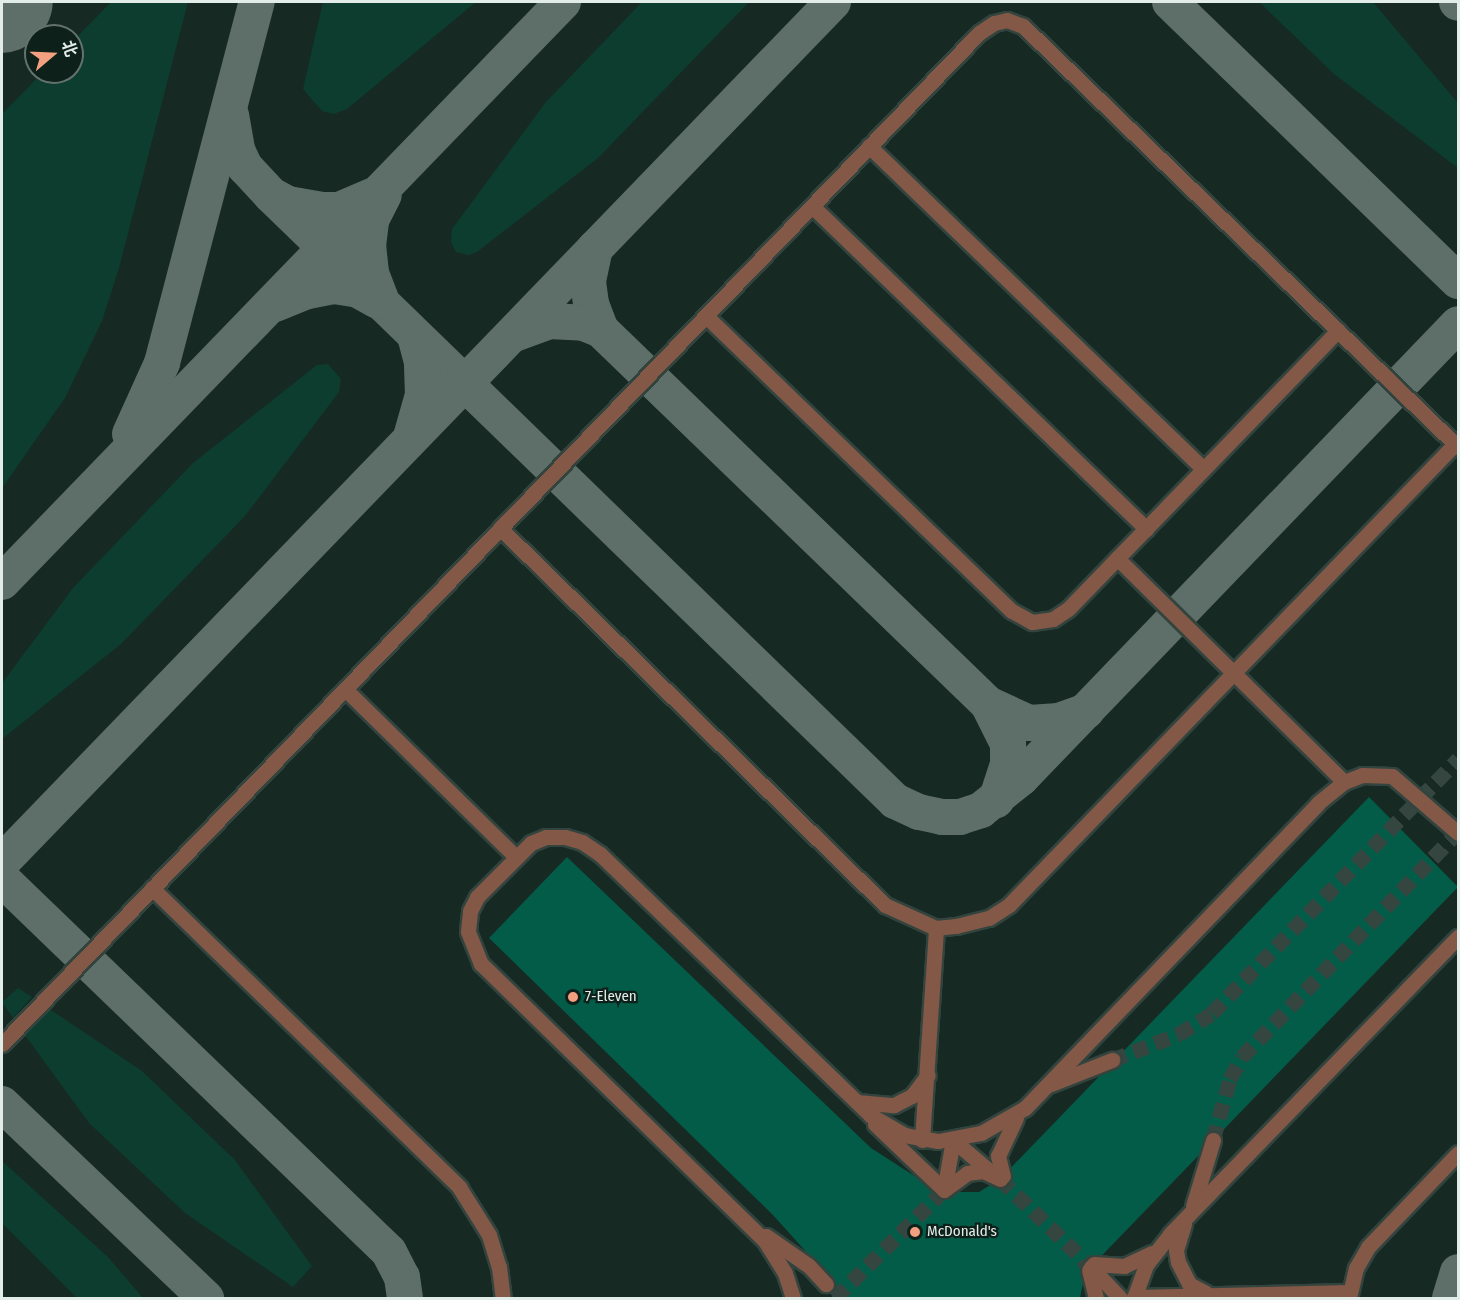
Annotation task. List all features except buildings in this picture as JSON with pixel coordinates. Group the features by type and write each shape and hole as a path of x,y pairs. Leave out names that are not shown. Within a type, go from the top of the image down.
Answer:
{"lane":[{"path":"2,1044 152,888 345,689 500,528 706,315 812,206 869,146 979,33 994,23 1015,23 1037,39 1457,446 1009,905 978,922 936,928 885,905 500,528"},
{"path":"869,146 1203,469"},
{"path":"812,206 1146,529"},
{"path":"706,315 1022,618 1044,622 1061,615 1338,330"},
{"path":"1117,558 1344,782"},
{"path":"345,689 516,857"},
{"path":"999,1176 998,1156 1002,1142 1025,1108 1318,803 1344,782 1362,775 1392,776 1458,833"},
{"path":"792,1299 776,1256 750,1226 481,964 468,931 470,911 477,897 531,843 546,837 582,842 600,854 856,1102 897,1149 944,1190"},
{"path":"152,888 459,1187 489,1235 499,1267 503,1299"},
{"path":"922,1140 936,928"},
{"path":"1129,1298 1156,1250 1458,937"},
{"path":"1046,1086 1112,1060"},
{"path":"856,1102 894,1105 912,1096 928,1075"},
{"path":"856,1102 886,1126 922,1140 953,1140 997,1127 1025,1108"},
{"path":"944,1190 953,1140"},
{"path":"953,1140 999,1176"},
{"path":"1209,1294 1189,1284 1178,1262 1178,1238 1189,1215 1213,1140"},
{"path":"1091,1267 1129,1298 1209,1294 1349,1295 1356,1268 1368,1248 1458,1153"},
{"path":"944,1190 967,1173 999,1176"},
{"path":"750,1226 809,1266 826,1284"},
{"path":"1091,1267 1124,1266 1156,1250"},
{"path":"1091,1267 1095,1299"}],"green space":[{"path":"111,2 188,2 119,268 102,321 65,398 2,488 2,114 31,84 84,84 84,30"},
{"path":"323,2 476,2 347,109 334,114 322,111 303,89"},
{"path":"642,2 749,2 598,158 477,252 469,255 456,252 451,242 452,229 546,102"},
{"path":"1259,2 1373,2 1458,103 1458,168 1334,74"},
{"path":"328,364 341,379 339,392 245,516 121,644 2,739 2,683 73,588 193,463 317,365"},
{"path":"18,988 32,997 13,1018 2,1002"},
{"path":"48,1008 142,1071 235,1160 312,1266 293,1287 185,1213 90,1124 24,1034"},
{"path":"2,1161 108,1257 143,1298 77,1298 2,1223"}],"taxiway":[{"path":"130,434 162,363 257,2"},
{"path":"2,582 563,2"},
{"path":"2,862 833,2"},
{"path":"1170,2 1458,281"},
{"path":"231,115 237,150 245,167 271,195 288,204 322,210 339,210 372,196"},
{"path":"271,195 895,801 919,812 942,817 960,817 981,810 1021,778 1458,324"},
{"path":"382,302 371,273 368,246 371,220 384,195"},
{"path":"595,248 588,282 591,304 601,330"},
{"path":"275,304 308,291 334,286 358,290 376,300"},
{"path":"514,334 549,321 584,323 601,330 988,704 1029,723 1059,721 1086,711"},
{"path":"411,437 423,395 422,362 415,336"},
{"path":"988,704 1008,744 1008,764 996,800"},
{"path":"2,879 389,1252 402,1277 405,1298"},
{"path":"2,1104 206,1298"},
{"path":"1450,1298 1458,1272"}],"runway":[{"path":"2,8 8,2"}],"tunnel":[{"path":"1112,1060 1179,1034 1212,1013 1458,759"},
{"path":"1213,1140 1230,1079 1242,1057 1458,832"},
{"path":"1000,1179 1083,1259 1089,1270"},
{"path":"835,1298 944,1190"}],"place":[{"name":"7-Eleven","path":"573,997"},
{"name":"McDonald's","path":"915,1232"}]}
